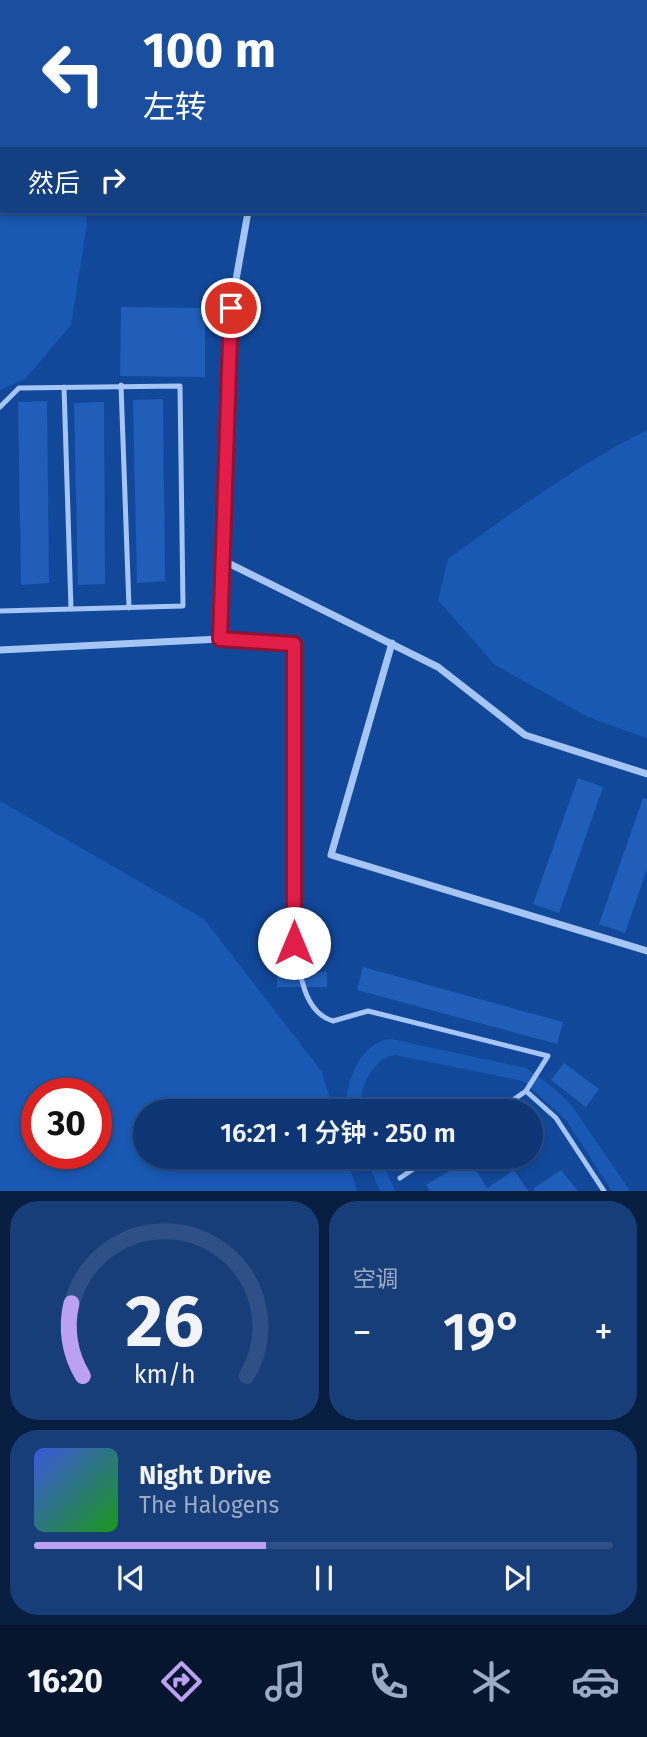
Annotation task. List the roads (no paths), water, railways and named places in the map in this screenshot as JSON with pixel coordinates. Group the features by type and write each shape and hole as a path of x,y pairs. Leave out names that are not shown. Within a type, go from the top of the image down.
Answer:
{"street":[{"path":"220,639 231,308 248,214"},
{"path":"222,560 438,667 525,735 647,774"},
{"path":"0,650 220,639 294,644 294,943"},
{"path":"392,643 331,855 647,951"}],"lane":[{"path":"121,385 129,608"},
{"path":"0,407 19,388 180,386 183,606 0,611"},
{"path":"64,387 71,609"},
{"path":"294,943 307,996 315,1010 323,1017 333,1021 368,1011 548,1056 526,1091 514,1099"},
{"path":"526,1091 556,1118 604,1191"},
{"path":"400,1178 413,1169"}]}
